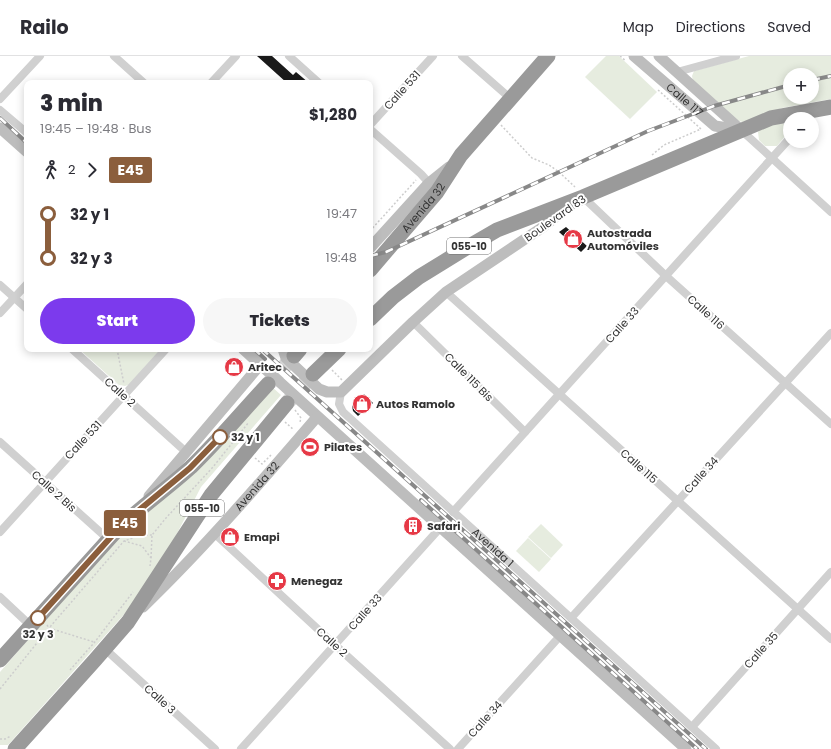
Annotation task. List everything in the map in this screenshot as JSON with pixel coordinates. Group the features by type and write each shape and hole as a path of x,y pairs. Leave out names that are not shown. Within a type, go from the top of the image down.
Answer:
{"highway":[{"name":"Avenida 32","path":"373,267 437,192 458,160 510,98 548,56"},
{"name":"Boulevard 83","path":"818,112 831,107"},
{"name":"Boulevard 83","path":"583,197 771,118 783,117"},
{"name":"055-10","path":"373,316 393,297 419,277 471,244 497,230 583,197"},
{"path":"313,374 336,352"},
{"path":"0,660 39,624 109,540 132,516 179,478 200,458 268,384"},
{"name":"Avenida 32","path":"15,744 99,646 128,622 211,495 287,403"}],"street":[{"path":"0,99 40,56"},
{"path":"114,56 141,80"},
{"path":"214,80 236,56"},
{"path":"289,56 316,80"},
{"name":"Calle 531","path":"373,122 433,56"},
{"path":"462,56 510,98"},
{"name":"Calle 117","path":"659,56 831,212"},
{"path":"676,72 736,56"},
{"name":"Calle 117","path":"630,58 714,126 741,130"},
{"path":"0,110 24,130"},
{"path":"0,128 24,149"},
{"path":"373,132 422,174 429,184"},
{"name":"Calle 33","path":"453,512 783,146"},
{"name":"Avenida 32","path":"373,245 429,184 458,160"},
{"name":"Calle 116","path":"583,197 666,276 831,424"},
{"name":"Boulevard 83","path":"344,389 446,292 543,227 583,197"},
{"path":"0,285 24,306"},
{"path":"0,313 24,287"},
{"name":"Calle 115","path":"446,292 831,639"},
{"name":"Calle 115 Bis","path":"413,322 525,432"},
{"name":"Calle 34","path":"571,618 831,332"},
{"name":"Calle 2","path":"75,352 186,452"},
{"name":"Calle 531","path":"0,532 163,352"},
{"name":"Avenida 1","path":"246,352 560,636 680,747"},
{"path":"291,352 286,358 319,388 327,392 344,389"},
{"path":"132,516 260,365"},
{"name":"Avenida 1","path":"344,389 338,404 343,412 716,749"},
{"name":"Avenida 32","path":"128,622 215,534 298,433 317,417"},
{"name":"Calle 2 Bis","path":"0,442 109,540"},
{"name":"Calle 33","path":"240,749 440,528"},
{"name":"Calle 2","path":"215,534 450,749"},
{"name":"Calle 35","path":"692,727 831,572"},
{"path":"0,597 39,624"},
{"name":"Calle 34","path":"458,749 560,636"},
{"name":"Calle 3","path":"99,646 215,749"}],"path":[{"path":"620,56 630,58"},
{"path":"652,155 664,145 701,129 653,86"},
{"path":"494,118 532,158 549,164 560,172 583,197"},
{"path":"373,227 422,174"},
{"path":"118,352 124,382 124,395"},
{"path":"331,370 344,389"},
{"path":"120,381 124,382"},
{"path":"250,454 262,464 273,453"},
{"path":"0,689 39,624 124,541 141,535 152,535"},
{"path":"124,541 142,546 151,558 150,571"},
{"path":"69,671 99,646 136,589"},
{"path":"39,624 99,646"},
{"path":"0,740 11,736 15,744"}],"shaded area":[{"path":"606,56 619,56 657,92 630,119 585,77"},
{"path":"749,56 831,56 831,99 819,101 819,68 783,68 783,104 804,104 782,108 742,122 737,120 693,81 692,76 694,71"},
{"path":"777,121 783,123 783,139 777,146 765,146 759,140 758,132 768,122"},
{"path":"82,352 158,352 131,384 125,386 119,385"},
{"path":"271,386 281,395 201,487 151,584 8,745 0,745 0,672 126,527"},
{"path":"541,524 563,545 551,558 528,537"},
{"path":"528,538 551,559 539,572 516,551"}],"building":[{"path":"257,56 272,56 293,75 296,72 305,80 284,80"},
{"name":"Autostrada Automóviles","path":"566,227 587,246 581,252 559,232"},
{"name":"Autos Ramolo","path":"364,394 373,403 358,416 353,411 352,406"},
{"name":"Safari","path":"413,520 418,525 418,530 415,533 407,527"}],"tunnel":[{"path":"268,384 294,356"},
{"path":"287,403 313,374"}],"railway":[{"path":"819,79 831,76"},
{"path":"373,255 386,252 648,131 714,106 783,87"},
{"path":"0,118 24,140"},
{"path":"257,352 265,359"},
{"path":"265,352 706,749"},
{"path":"421,500 697,749"}],"bus line":[{"name":"E45","path":"38,618 119,528 179,478 220,437"}],"place":[{"name":"Autostrada Automóviles","path":"573,239"},
{"name":"Aritec","path":"234,367"},
{"name":"Autos Ramolo","path":"362,404"},
{"name":"32 y 1","path":"220,437"},
{"name":"Pilates","path":"310,447"},
{"name":"Safari","path":"413,526"},
{"name":"Emapi","path":"230,537"},
{"name":"Menegaz","path":"277,581"},
{"name":"32 y 3","path":"38,618"}]}
